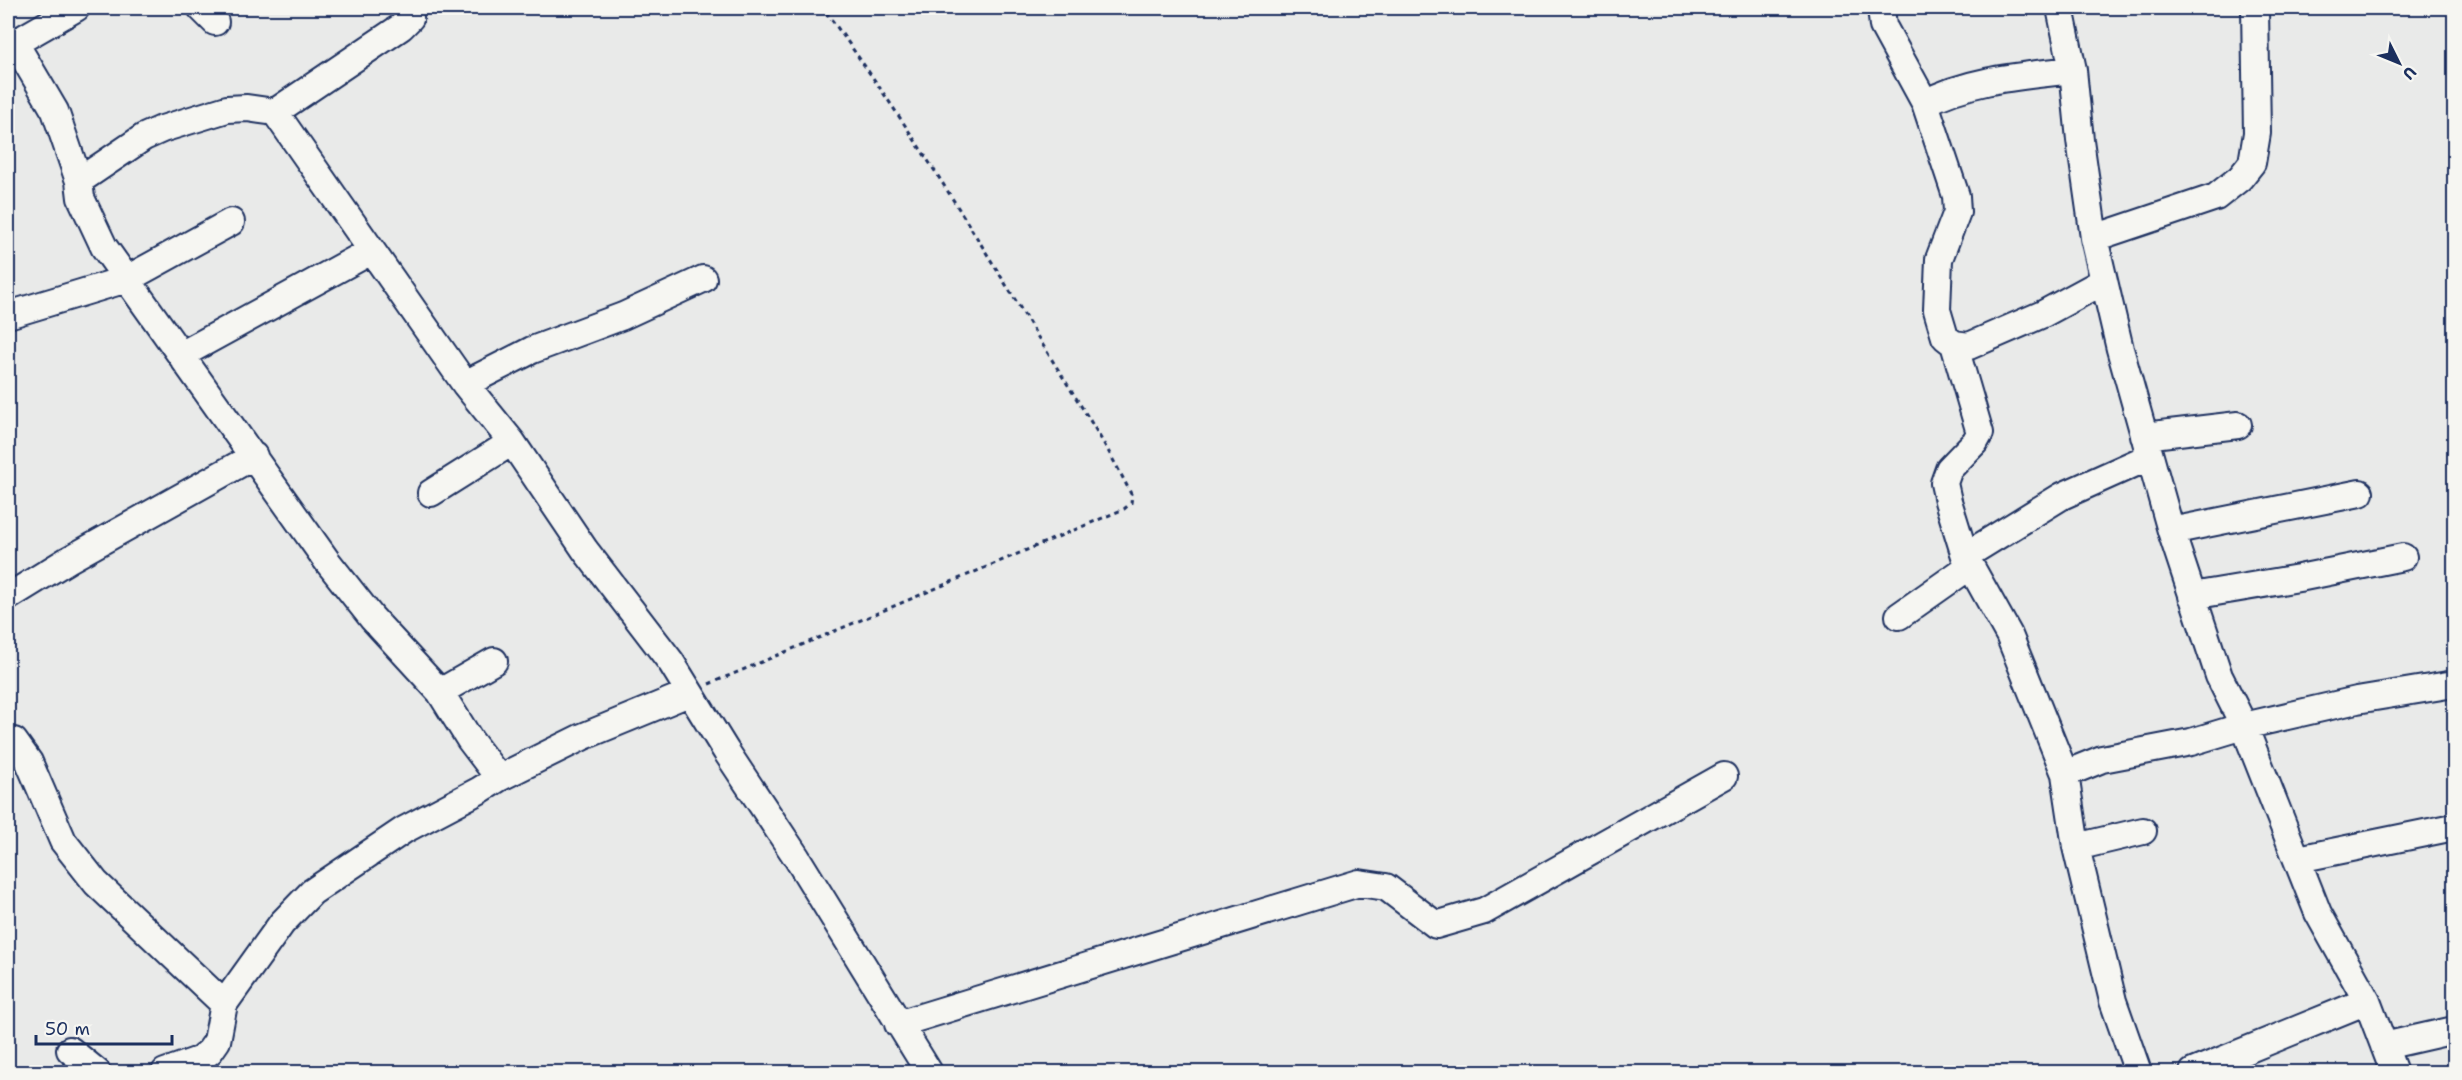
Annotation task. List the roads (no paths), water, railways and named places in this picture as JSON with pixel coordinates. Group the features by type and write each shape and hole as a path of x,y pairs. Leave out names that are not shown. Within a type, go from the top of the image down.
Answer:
{"street":[{"path":"76,8 11,44 55,111 79,181 81,198 89,220 104,247 327,561 372,618 440,692 470,740 499,778"},
{"path":"79,181 129,147 162,129 227,109 275,112 401,27 410,18 406,8"},
{"path":"1881,8 1883,26 1925,104 1956,196 1957,212 1939,259 1937,310 1945,336 1954,344 1980,433 1975,442 1949,469 1944,483 1948,501 1968,561 2009,635 2065,774 2076,847 2113,1001 2138,1072"},
{"path":"2060,8 2073,70 2094,238 2171,531 2219,675 2244,726 2318,913 2367,1001 2394,1072"},
{"path":"2094,238 2216,197 2240,178 2252,163 2257,133 2255,8"},
{"path":"1925,104 1945,93 1975,84 2073,70"},
{"path":"275,112 465,384 512,442 585,550 671,662 797,858 929,1072"},
{"path":"8,315 127,279 231,222"},
{"path":"181,355 371,251"},
{"path":"465,384 532,350 623,316 703,279"},
{"path":"1954,344 1969,346 2043,314 2104,281"},
{"path":"1899,616 1968,561 2062,496 2147,446 2238,425"},
{"path":"431,493 512,442"},
{"path":"8,597 104,539 254,456"},
{"path":"2171,531 2360,493"},
{"path":"2192,596 2403,557"},
{"path":"440,692 494,660"},
{"path":"2065,774 2102,759 2191,742 2244,726 2357,700 2454,684"},
{"path":"165,1072 201,1059 210,1051 219,1035 224,1004 282,923 312,892 404,830 499,778 582,737 689,693"},
{"path":"10,737 29,762 63,841 79,862 96,883 224,1004"},
{"path":"898,1024 1359,883 1386,887 1436,925 1484,911 1724,776"},
{"path":"2298,859 2454,827"},
{"path":"2076,847 2143,831"},
{"path":"2193,1072 2367,1001"},
{"path":"2384,1046 2450,1031"},
{"path":"69,1050 97,1072"}]}
